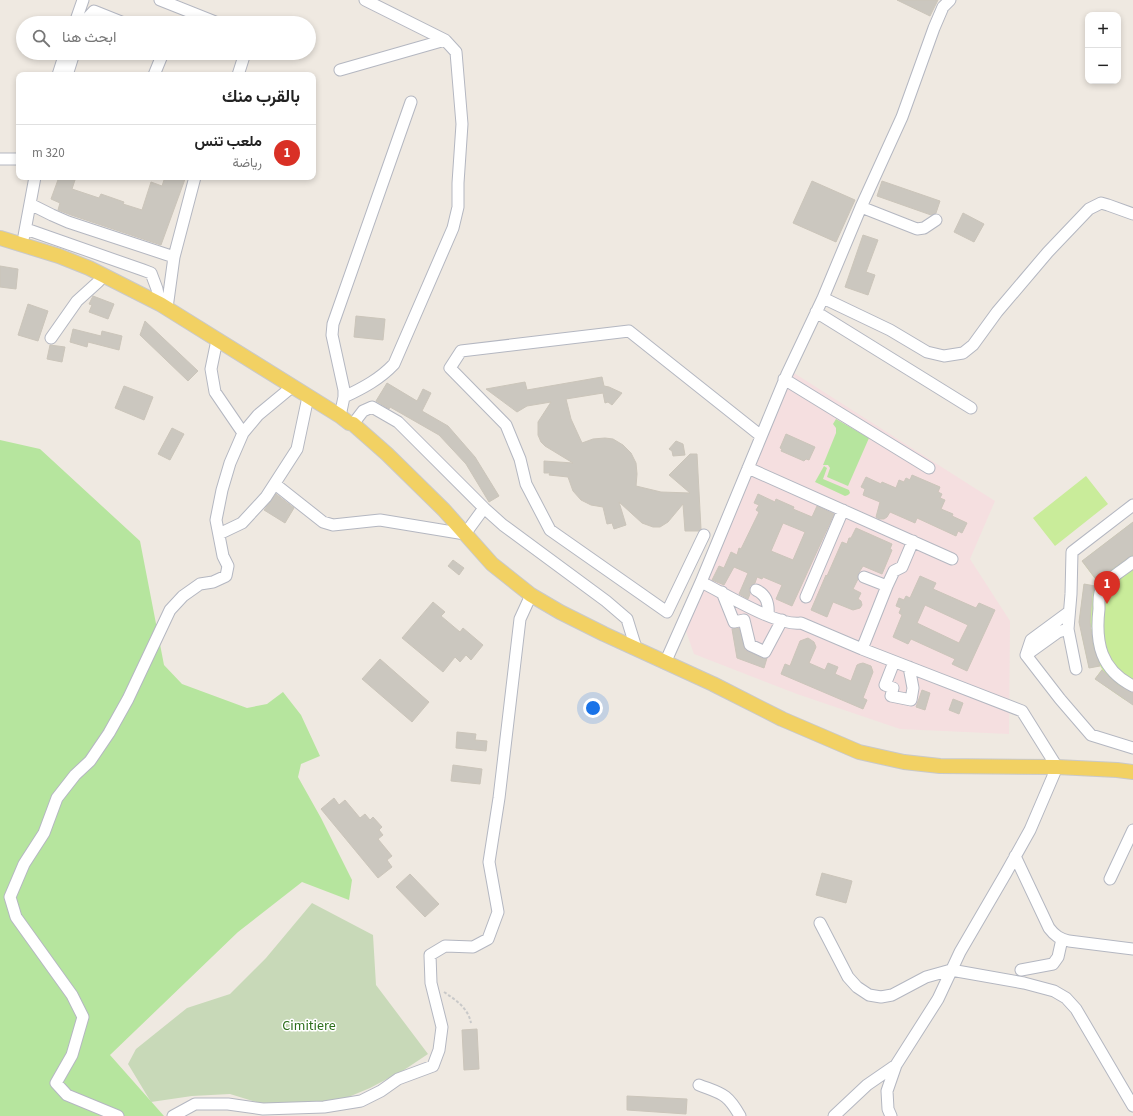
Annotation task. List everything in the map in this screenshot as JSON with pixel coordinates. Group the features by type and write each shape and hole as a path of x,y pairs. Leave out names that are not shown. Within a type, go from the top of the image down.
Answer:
{"main road":[{"path":"0,238 59,256 104,275 164,306 293,386 349,423 353,424 444,510 492,564 531,595 560,612 665,663 713,684 782,719 859,752 904,762 940,766 1057,767 1133,772"}],"street":[{"path":"77,16 83,0"},
{"path":"160,0 200,16"},
{"path":"344,397 368,385 385,374 394,364 452,228 458,207 462,124 456,52 445,40 365,0"},
{"path":"665,663 702,582 784,379 816,312 902,116 943,7 950,0"},
{"path":"89,16 94,11 106,16"},
{"path":"340,70 445,40"},
{"path":"59,72 63,60"},
{"path":"68,72 72,60"},
{"path":"155,72 160,60"},
{"path":"239,72 243,60"},
{"path":"340,416 344,397 332,335 333,324 411,102"},
{"path":"0,159 16,159"},
{"path":"23,244 34,180"},
{"path":"164,306 174,257 194,180"},
{"path":"30,204 68,222 174,257"},
{"path":"822,298 890,330 927,352 944,356 963,353 973,345 997,312 1048,252 1089,209 1101,204 1133,214"},
{"path":"861,207 917,230 924,228 936,220"},
{"path":"26,229 151,274 164,306"},
{"path":"51,338 77,301 104,275"},
{"path":"816,312 971,408"},
{"path":"704,535 667,612 550,530 526,484 520,459 506,425 450,368 461,351 628,331 761,436"},
{"path":"217,340 211,369 215,392 243,432"},
{"path":"784,379 929,468"},
{"path":"118,1116 66,1095 56,1083 72,1055 83,1017 72,995 16,917 10,897 24,864 44,834 57,798 75,775 90,760 109,733 128,699 170,610 183,596 200,584 213,582 226,576 228,566 223,556 216,520 222,490 230,463 243,432 258,415 293,386"},
{"path":"219,534 242,523 266,497 297,450 308,397"},
{"path":"353,424 363,411 372,407 398,422 503,526 606,601 627,620 636,648"},
{"path":"748,468 952,559"},
{"path":"274,484 323,522 333,525 380,520 465,534 484,508"},
{"path":"1076,669 1068,629 1072,552 1133,505"},
{"path":"806,597 843,510"},
{"path":"863,646 894,571 902,566 913,541"},
{"path":"1133,562 1101,588 1098,624 1101,650 1106,664 1114,674 1133,686"},
{"path":"864,577 887,586"},
{"path":"702,582 742,604 768,615 793,624 801,622 863,646 894,662 1022,711 1057,767 1030,830 1016,856 960,952 938,999 896,1065 887,1091 888,1109 891,1116"},
{"path":"756,590 763,594 766,598 769,608 768,615"},
{"path":"722,592 734,622 744,620 750,645 765,652 782,620"},
{"path":"173,1116 195,1104 228,1104 263,1109 324,1107 360,1101 381,1091 398,1079 433,1066 439,1050 442,1027 431,983 430,955 445,946 473,947 488,939 498,912 489,862 499,798 520,619 531,595"},
{"path":"1026,655 1031,640 1069,612"},
{"path":"1026,655 1058,632 1068,629"},
{"path":"1026,655 1060,699 1091,735 1133,748"},
{"path":"894,662 885,685 893,688 891,696 911,700 913,688 909,667"},
{"path":"1110,879 1133,830"},
{"path":"1016,856 1054,934 1062,939 1133,949"},
{"path":"820,923 848,977 857,987 869,995 881,997 892,995 926,977 951,970 1024,983 1054,991 1066,998 1076,1009 1133,1106"},
{"path":"1021,970 1050,965 1055,962 1062,939"},
{"path":"834,1116 867,1085 896,1065"},
{"path":"699,1085 726,1096 740,1116"}],"path":[{"path":"431,983 459,1002 470,1015 471,1023"}],"shaded area":[{"path":"794,373 995,501 970,559 1010,621 1009,734 900,729 797,694 694,654 686,631"}],"green space":[{"path":"836,419 869,438 848,486 827,477 830,468 828,465 823,465 836,433 836,428 833,424"},
{"path":"0,440 40,449 140,541 164,665 182,684 247,708 267,704 283,692 301,715 320,756 301,764 298,777 321,818 352,880 349,900 302,882 238,932 110,1055 164,1116 0,1116"},
{"path":"824,466 827,468 823,479 849,490 850,493 848,495 845,496 815,482"},
{"path":"1086,476 1108,504 1055,546 1033,518"},
{"path":"1133,522 1133,691 1132,690 1125,700 1095,679 1102,669 1100,666 1089,668 1081,632 1092,629 1090,624 1079,622 1084,584 1095,586 1095,579 1082,561"},
{"name":"Cimitiere","path":"312,903 373,935 376,985 428,1054 404,1070 370,1088 346,1098 318,1104 263,1104 230,1094 192,1096 151,1102 128,1064 136,1049 187,1008 230,994 266,958"}],"building":[{"path":"897,0 938,0 930,16"},
{"path":"58,180 75,180 72,189 99,198 101,194 124,202 123,204 142,210 151,182 162,186 164,180 185,180 161,245 58,210 60,203 51,199"},
{"path":"812,181 855,200 836,242 793,223"},
{"path":"882,181 940,201 936,213 931,215 877,196"},
{"path":"963,213 984,224 974,242 954,232"},
{"path":"863,235 878,240 866,272 875,275 868,295 845,287"},
{"path":"0,266 18,269 16,289 0,287"},
{"path":"93,296 114,304 108,319 89,312 92,305 89,304"},
{"path":"28,304 48,311 38,341 18,335"},
{"path":"356,316 385,319 383,340 354,337"},
{"path":"145,321 198,371 188,381 140,335"},
{"path":"73,329 101,336 102,331 122,336 119,350 88,342 87,347 70,342"},
{"path":"50,345 65,347 62,362 47,359"},
{"path":"602,377 604,386 622,393 612,405 608,402 605,403 603,393 566,399 571,419 582,443 593,439 605,438 613,439 623,445 631,453 636,463 636,486 661,492 690,493 669,475 690,454 697,454 701,529 699,531 685,531 683,504 668,522 660,527 653,527 642,523 619,502 626,525 614,529 612,523 607,524 603,507 591,505 581,500 573,491 568,477 544,473 544,461 573,463 545,446 541,442 538,435 538,422 551,402 527,406 517,412 486,389 525,382 527,390"},
{"path":"387,383 417,401 423,389 431,393 422,411 448,426 475,457 499,496 489,502 466,464 439,435 390,407 389,409 376,401"},
{"path":"124,386 153,397 144,420 115,408"},
{"path":"172,428 184,434 170,460 158,454"},
{"path":"786,434 815,447 809,460 806,459 804,461 781,451 782,449 780,448"},
{"path":"676,441 683,444 685,455 673,456 672,451 669,449"},
{"path":"912,475 940,487 938,492 942,494 940,498 945,500 941,509 953,514 952,516 967,523 962,533 958,531 956,536 917,518 915,523 890,512 884,519 879,519 876,517 880,502 863,495 865,489 861,487 866,477 881,484 882,482 896,488 899,480 904,482 906,478 910,480"},
{"path":"276,494 294,508 285,523 264,510"},
{"path":"758,494 775,502 776,499 794,507 793,509 812,517 817,506 834,514 792,606 776,599 782,585 763,577 762,579 757,577 755,583 750,586 750,594 748,599 739,594 748,573 734,567 724,585 712,580 719,566 724,568 731,552 737,555 739,548 741,549 759,512 756,510 759,505 754,503","holes":["783,523 805,532 793,560 771,551"]},
{"path":"1133,522 1133,555 1112,569 1098,582 1082,561"},
{"path":"856,528 892,544 890,549 892,550 882,574 863,566 858,574 858,579 853,589 861,593 858,599 861,601 862,605 860,608 853,610 833,602 827,617 811,610 842,542 847,544"},
{"path":"453,560 464,568 459,575 448,566"},
{"path":"920,576 936,583 933,589 976,608 979,603 995,610 967,671 952,664 955,659 911,639 908,644 893,637 902,615 899,613 901,608 896,606 899,598 904,600 906,596 910,598","holes":["925,605 968,625 959,643 917,623"]},
{"path":"1084,584 1095,586 1092,594 1090,622 1093,646 1100,666 1089,668 1079,622"},
{"path":"433,602 445,612 441,616 460,632 463,628 483,645 471,660 466,655 460,662 455,657 443,672 402,638"},
{"path":"739,628 745,650 762,658 767,658 764,668 737,658 732,629"},
{"path":"808,638 814,642 816,647 809,663 825,670 828,663 838,667 835,674 851,681 857,665 863,663 871,666 873,672 863,698 867,700 863,709 781,674 785,664 790,666 800,641"},
{"path":"380,659 429,702 412,722 362,679"},
{"path":"1102,670 1118,685 1133,693 1133,705 1095,679"},
{"path":"922,690 930,693 925,710 916,707"},
{"path":"953,699 963,703 959,714 949,710"},
{"path":"457,732 476,734 475,740 487,741 486,751 456,748"},
{"path":"453,765 482,769 480,784 451,781"},
{"path":"334,798 339,805 345,800 360,818 365,814 370,820 373,817 382,827 379,830 383,835 378,839 392,856 387,860 392,867 378,878 321,809"},
{"path":"822,873 852,881 846,903 816,895"},
{"path":"410,874 439,904 425,917 396,887"},
{"path":"477,1029 479,1069 464,1070 462,1030"},
{"path":"627,1096 687,1099 686,1114 627,1110"}],"place":[{"name":"ملعب تنس","path":"1107,604"}]}
